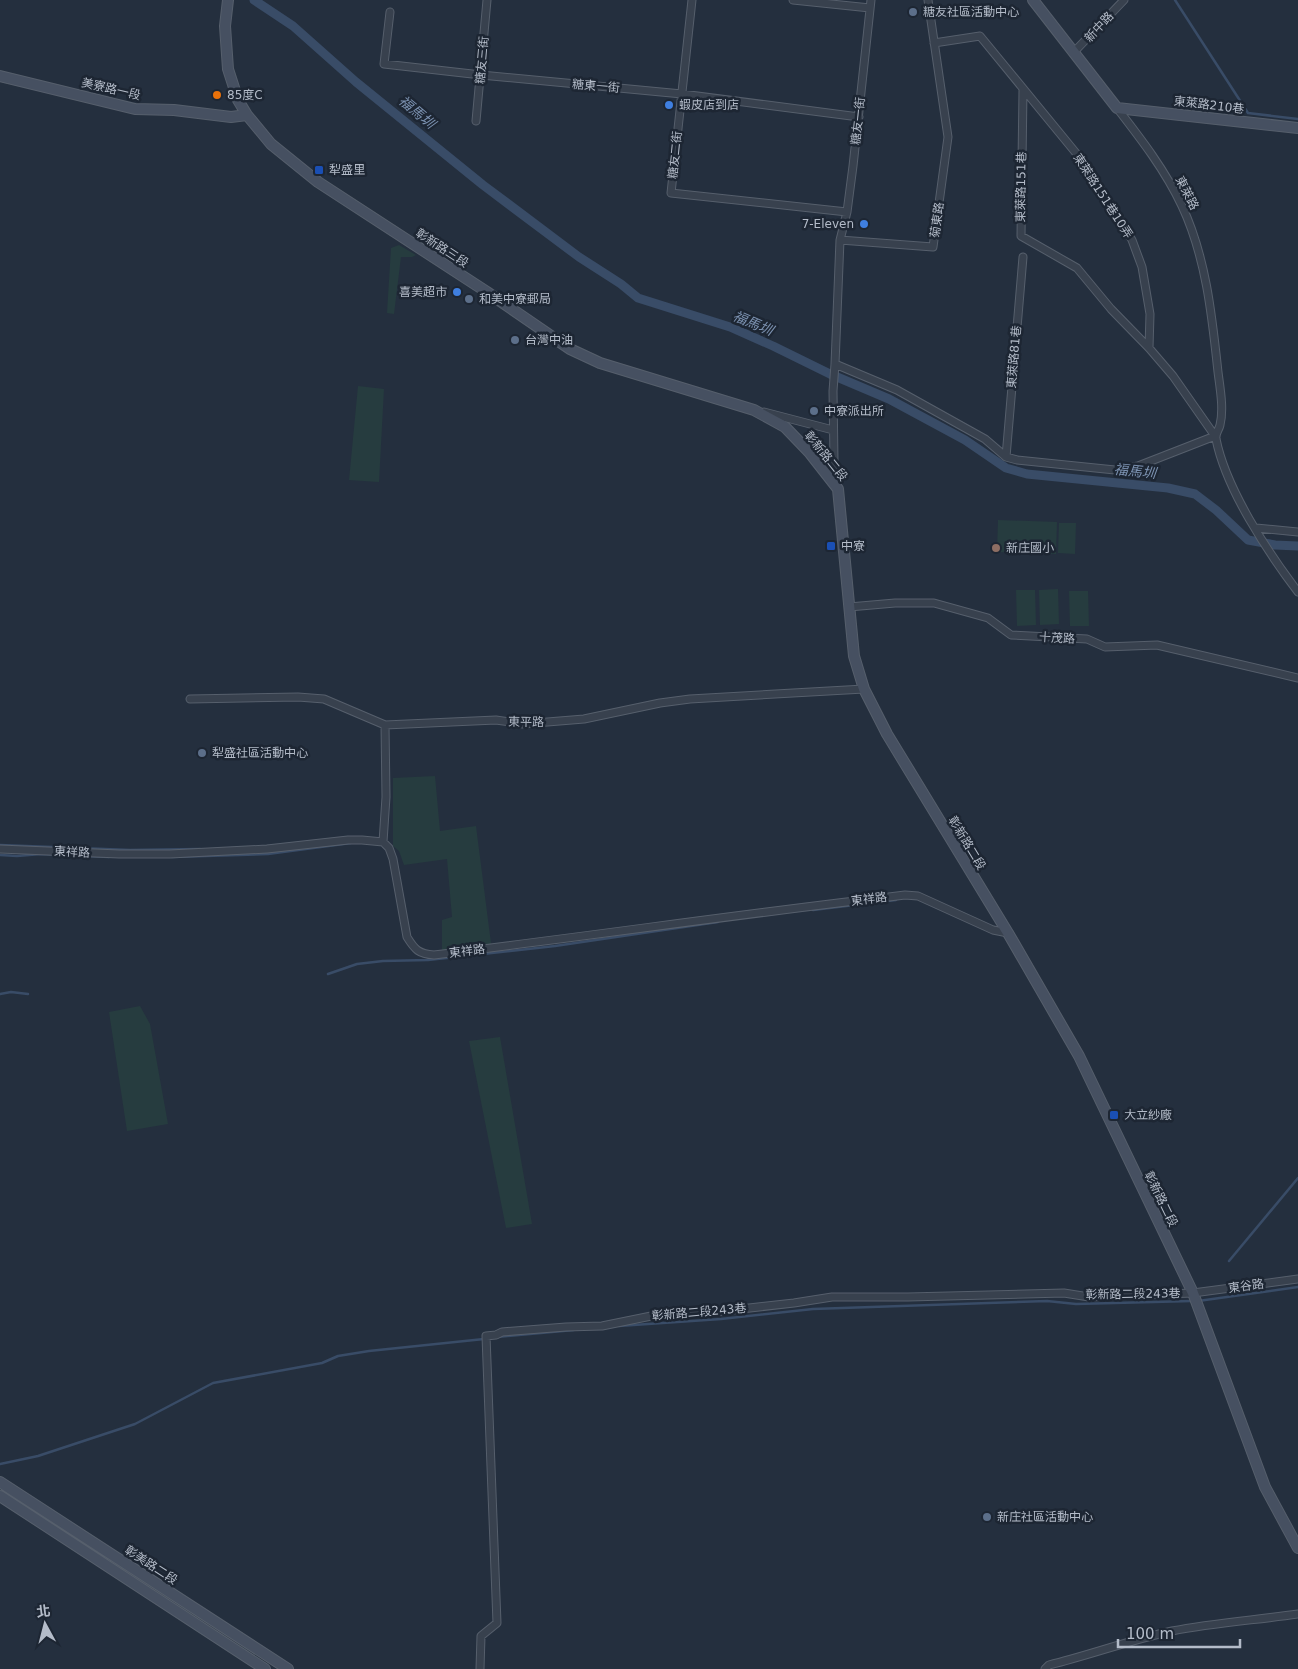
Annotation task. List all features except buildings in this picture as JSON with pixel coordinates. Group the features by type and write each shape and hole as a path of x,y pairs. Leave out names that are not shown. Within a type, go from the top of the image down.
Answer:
{"street":[{"name":"彰新路三段","path":"228,0 225,26 228,69 238,100 247,115 271,144 318,182 487,292 570,349 600,363 754,410"},
{"name":"糖友三街","path":"476,121 487,0"},
{"name":"糖友二街","path":"692,0 671,193 847,212"},
{"path":"793,0 871,4"},
{"name":"菊東路","path":"840,240 933,247 948,136 928,0"},
{"name":"東萊路","path":"1033,0 1149,149 1182,206 1198,250 1209,298 1221,401 1220,425 1215,436 1222,462 1256,528 1298,592"},
{"name":"新中路","path":"1073,53 1124,0"},
{"name":"糖友一街","path":"840,240 847,212 871,4"},
{"name":"糖東一街","path":"390,12 384,64 682,94 859,117"},
{"path":"934,43 980,36 1023,90"},
{"name":"美寮路一段","path":"0,76 135,108 174,110 231,117 247,115"},
{"name":"東萊路151巷10弄","path":"1023,90 1085,164 1132,240 1142,267 1150,314 1149,348"},
{"name":"東萊路151巷","path":"1023,90 1021,236 1077,268 1111,309 1173,376 1215,436"},
{"name":"東萊路210巷","path":"1118,108 1298,128"},
{"path":"838,489 832,430 840,240"},
{"name":"東萊路81巷","path":"1006,457 1023,257"},
{"path":"835,364 897,390 985,440 1006,457 1017,460 1115,470 1138,466 1215,436"},
{"path":"754,410 832,430"},
{"name":"彰新路二段","path":"754,410 785,427 809,452 838,489 854,656 864,689 887,734 1008,933 1079,1056 1195,1298 1265,1487 1298,1548"},
{"path":"1256,528 1298,532"},
{"name":"十茂路","path":"849,607 895,603 934,603 988,618 1012,635 1087,639 1105,647 1157,645 1298,678"},
{"name":"東平路","path":"190,700 296,697 324,699 385,725 496,720 532,724 584,719 660,703 690,699 864,689"},
{"path":"382,842 386,798 385,725"},
{"name":"東祥路","path":"0,849 170,854 267,849 348,840 382,842 389,848 393,859 407,937 412,946 422,954 434,955 592,936 762,911 905,895 918,896 993,930 1008,933"},
{"name":"東谷路","path":"1195,1298 1298,1279"},
{"name":"彰新路二段243巷","path":"480,1669 481,1636 497,1623 486,1336 502,1332 602,1326 666,1313 714,1312 832,1297 1064,1293 1089,1297 1195,1298"},
{"name":"彰美路二段","path":"0,1482 288,1669"},
{"name":"彰美路二段","path":"0,1496 265,1669"},
{"path":"169,1606 177,1596"},
{"path":"1045,1669 1049,1665 1172,1631 1298,1614"}],"green space":[{"path":"399,245 416,255 401,257 394,314 387,313 391,248"},
{"path":"358,386 384,389 379,482 349,480"},
{"path":"998,520 1057,522 1056,554 997,552"},
{"path":"1059,523 1076,523 1075,554 1058,553"},
{"path":"1058,589 1059,624 1040,625 1039,590"},
{"path":"1016,590 1035,590 1036,625 1017,626"},
{"path":"1069,591 1088,591 1089,626 1070,626"},
{"path":"435,776 440,831 476,826 492,951 442,955 442,920 452,917 447,859 404,865 399,851 393,846 393,778"},
{"path":"140,1006 150,1024 168,1124 127,1131 109,1012"},
{"path":"500,1037 532,1224 506,1228 469,1041"}],"waterway":[{"name":"福馬圳","path":"254,0 293,26 356,82 483,185 579,257 621,284 638,298 730,327 830,374 889,399 965,440 1006,468 1027,474 1168,488 1195,494 1216,510 1248,540 1275,545 1298,546"},
{"path":"1175,0 1248,113 1298,119"},
{"path":"172,857 268,854 351,843"},
{"path":"0,845 130,850 200,849"},
{"path":"0,855 41,854 109,857"},
{"path":"813,910 896,900"},
{"path":"328,974 357,964 383,961 428,960 555,946 718,922"},
{"path":"0,994 11,992 28,994"},
{"path":"1229,1261 1298,1178"},
{"path":"1198,1301 1298,1287"},
{"path":"619,1326 721,1319 813,1309 1047,1301 1076,1304 1192,1301"},
{"path":"497,1337 574,1330"},
{"path":"0,1464 38,1456 135,1424 213,1383 322,1363 338,1356 484,1339"}],"place":[{"name":"糖友社區活動中心","path":"913,12"},
{"name":"85度C","path":"217,95"},
{"name":"蝦皮店到店","path":"669,105"},
{"name":"犁盛里","path":"319,170"},
{"name":"7-Eleven","path":"864,224"},
{"name":"喜美超市","path":"457,292"},
{"name":"和美中寮郵局","path":"469,299"},
{"name":"台灣中油","path":"515,340"},
{"name":"中寮派出所","path":"814,411"},
{"name":"中寮","path":"831,546"},
{"name":"新庄國小","path":"996,548"},
{"name":"犁盛社區活動中心","path":"202,753"},
{"name":"大立紗廠","path":"1114,1115"},
{"name":"新庄社區活動中心","path":"987,1517"}]}
